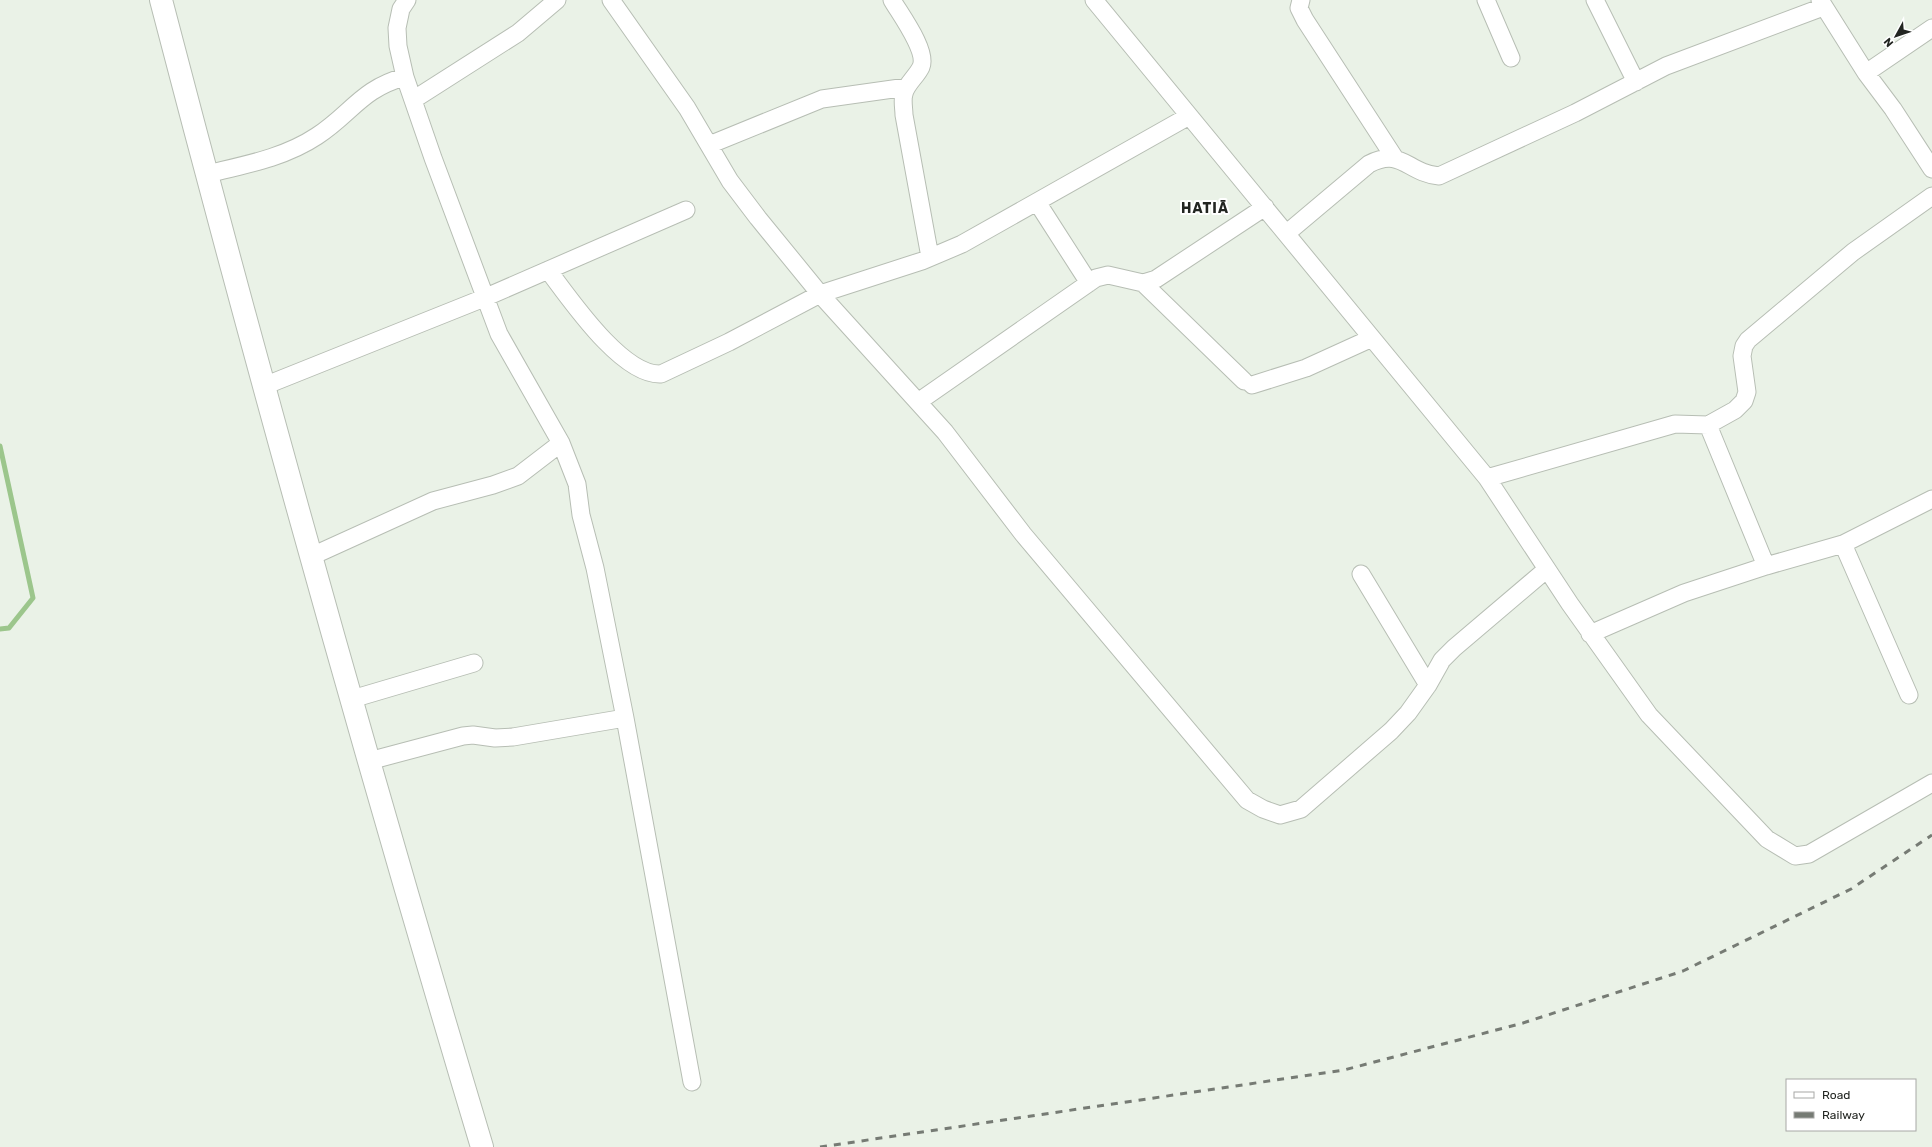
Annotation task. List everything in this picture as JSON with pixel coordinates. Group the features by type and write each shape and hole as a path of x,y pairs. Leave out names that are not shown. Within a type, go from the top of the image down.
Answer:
{"street":[{"path":"162,0 264,386 408,900 482,1147"},
{"path":"407,0 401,9 397,28 398,46 405,77 413,100 484,298 499,334 561,443 577,484 581,515 595,568 625,718 692,1082"},
{"path":"413,100 518,32 556,0"},
{"path":"611,0 687,108 730,181 758,218 820,294 945,432 1033,546 1246,800 1280,815 1301,809 1391,732 1408,713 1428,685 1442,660 1454,648 1547,569"},
{"path":"892,0 917,42 922,60 921,67 904,92 904,116 930,257"},
{"path":"1094,0 1487,478 1590,634 1649,715 1767,839 1795,856 1809,854 1932,783"},
{"path":"1301,0 1299,8 1305,20 1394,157 1427,175 1439,176 1575,113 1666,66 1822,3 1866,73 1931,167"},
{"path":"1486,0 1511,58"},
{"path":"1595,0 1636,82"},
{"path":"1866,73 1932,28"},
{"path":"207,174 286,153 317,136 364,95 389,81 405,77"},
{"path":"709,145 822,99 907,88"},
{"path":"548,270 592,328 610,346 639,368 653,375 661,374 729,342 820,294 930,257 962,244 1189,116"},
{"path":"1287,233 1369,164 1380,158 1394,157"},
{"path":"1487,478 1675,424 1708,425 1735,410 1744,401 1747,392 1742,356 1744,346 1748,340 1853,252 1932,196"},
{"path":"1037,202 1089,283"},
{"path":"918,402 1096,278 1108,275 1143,283 1156,279 1265,207"},
{"path":"264,386 484,298 686,210"},
{"path":"1143,283 1248,383 1306,368 1372,338"},
{"path":"1708,425 1766,566"},
{"path":"312,556 433,501 493,485 518,476 561,443"},
{"path":"1590,634 1684,593 1766,566 1843,544 1932,499"},
{"path":"1843,544 1909,695"},
{"path":"1361,574 1428,685"},
{"path":"352,699 474,664"},
{"path":"369,761 464,736 495,738 513,737 625,718"}],"waterway":[{"path":"0,446 33,598 9,628 0,629"}],"railway":[{"path":"820,1147 1344,1070 1523,1023 1683,971 1851,889 1932,835"}],"district":[{"name":"HATIĀ","path":"1205,208"}]}
